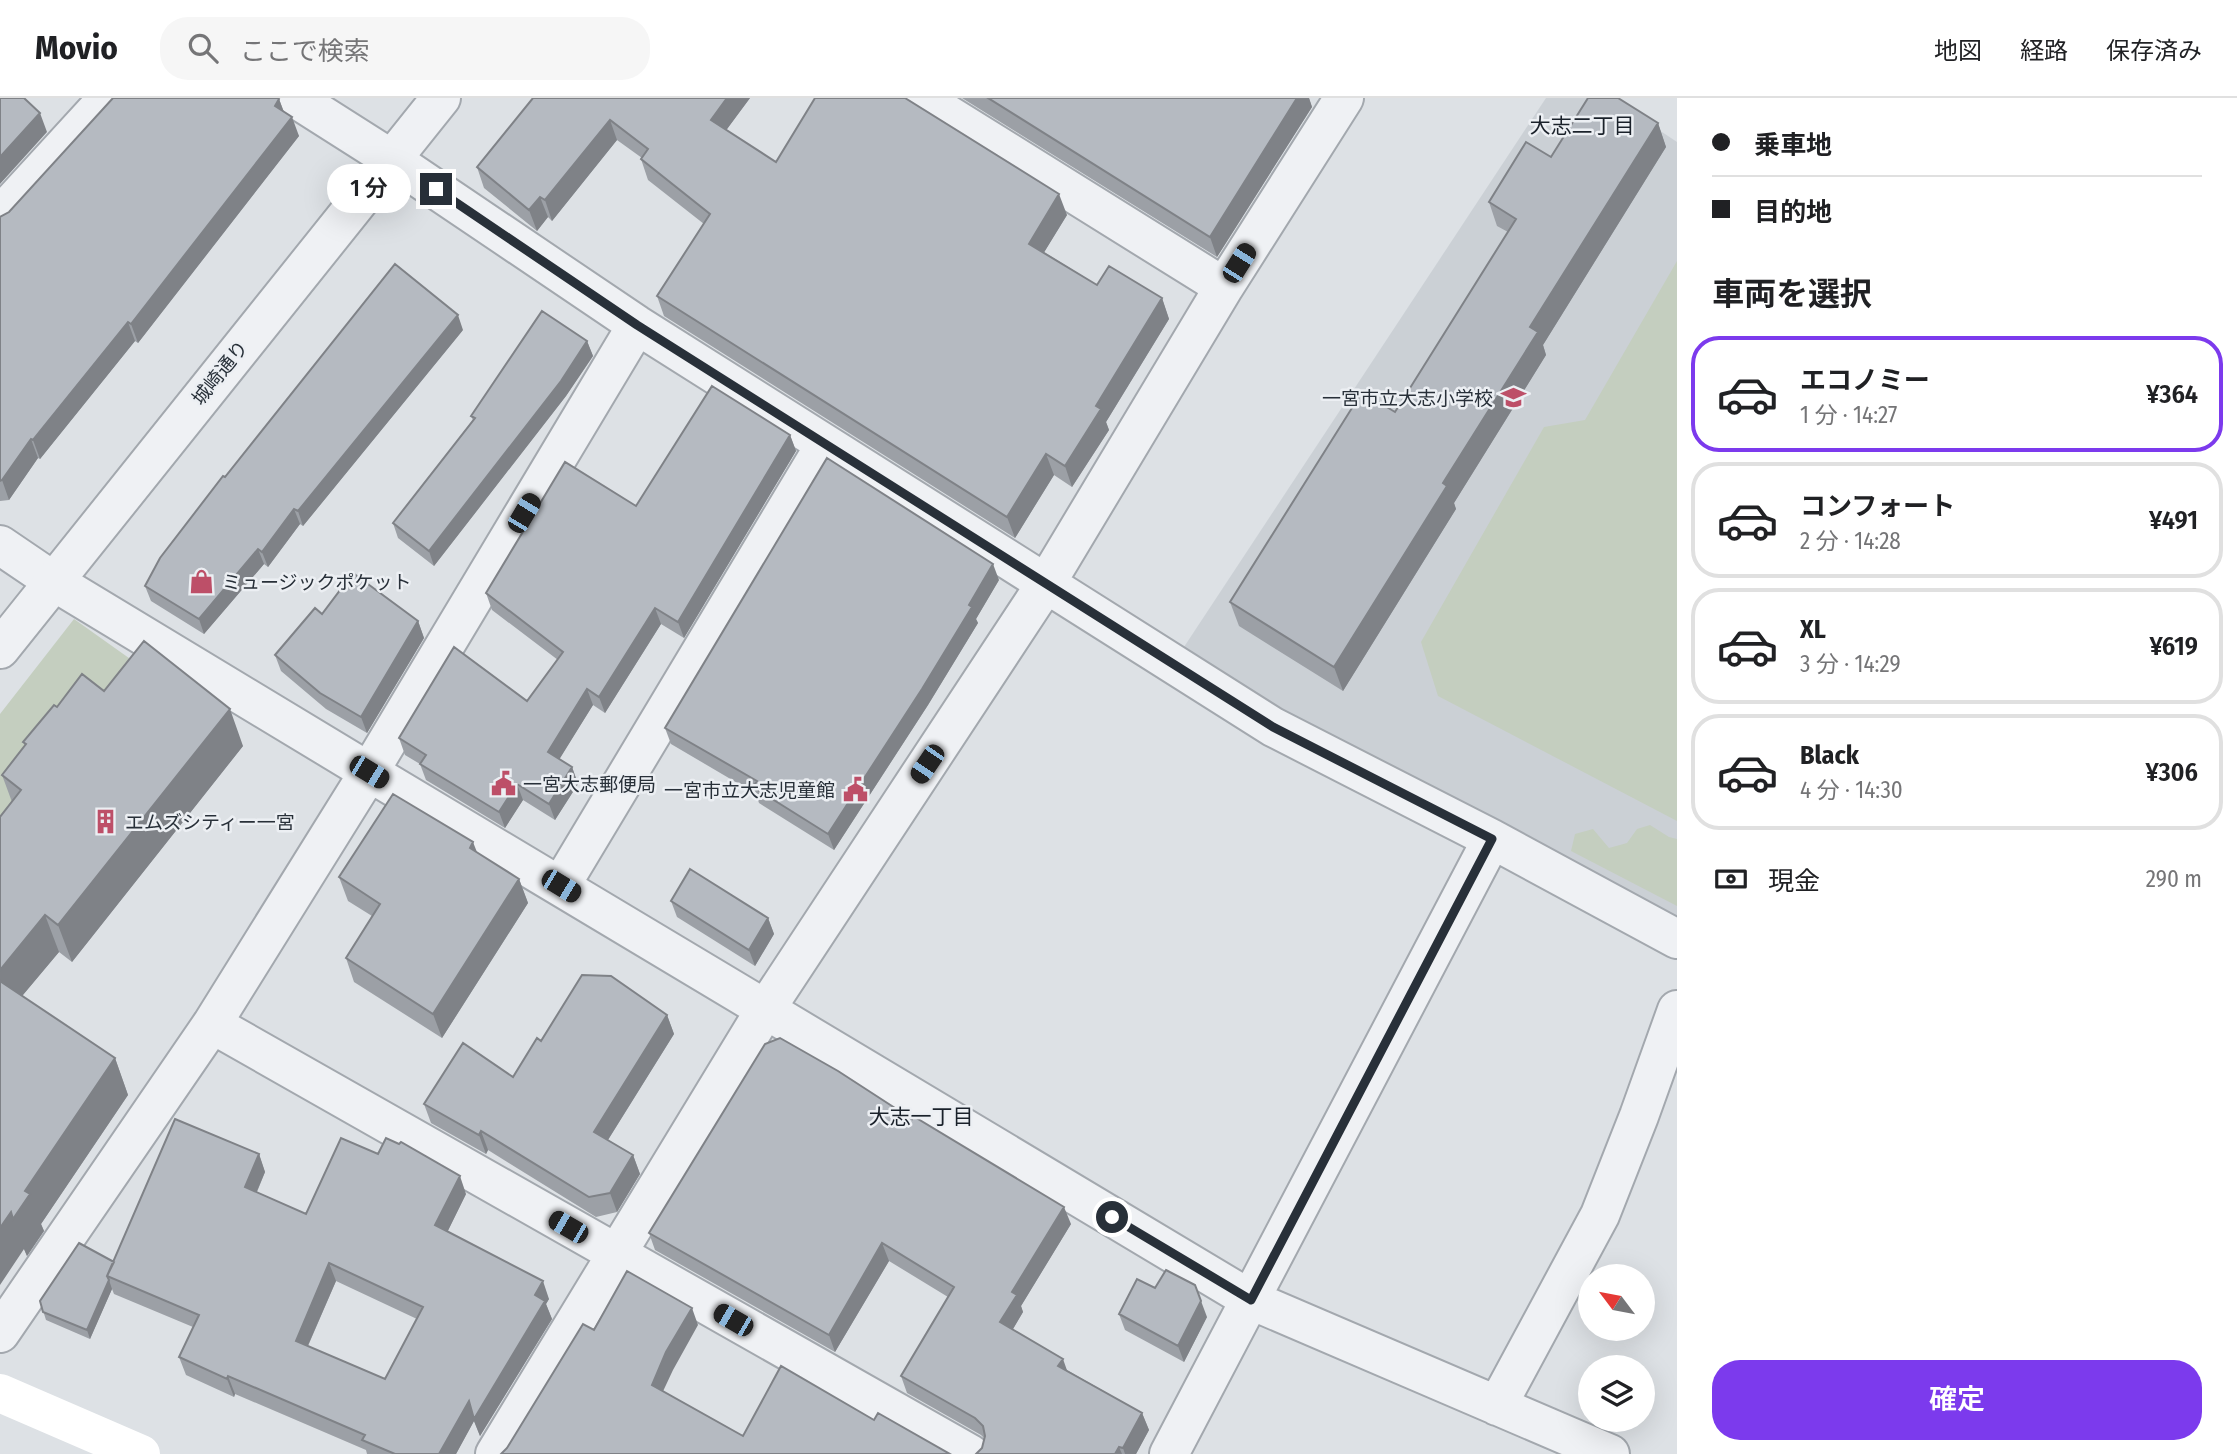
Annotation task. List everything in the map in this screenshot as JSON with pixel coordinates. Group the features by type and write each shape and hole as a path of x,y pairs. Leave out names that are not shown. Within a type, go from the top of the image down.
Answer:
{"main road":[{"path":"0,1392 141,1454"}],"street":[{"path":"0,216 108,98"},
{"path":"295,98 391,159 637,325 1273,727 1492,839 1677,939"},
{"name":"城崎通り","path":"0,649 441,98"},
{"path":"921,98 1224,286"},
{"path":"495,1454 765,1010 1045,585 1224,286 1344,98"},
{"path":"0,1333 212,1024 369,772 637,325"},
{"path":"561,886 825,445"},
{"path":"0,545 53,581 369,772 1251,1300 1610,1454"},
{"path":"1169,1454 1492,839"},
{"path":"1497,1406 1600,1215 1677,1010"},
{"path":"212,1024 970,1454"}],"shaded area":[{"name":"一宮市立大志小学校","path":"1546,98 1611,98 1677,142 1677,922 1291,723 1180,653"}],"green space":[{"path":"1677,261 1677,821 1438,696 1421,642 1544,427 1585,420"},
{"path":"74,619 143,668 0,846 0,714"},
{"path":"1650,825 1677,839 1677,906 1571,851 1575,834 1593,829 1609,848 1627,843 1637,829"}],"building":[{"path":"0,98 24,98 40,113 0,157"},
{"path":"113,98 278,98 275,106 292,117 131,324 128,322 33,440 31,439 0,481 0,217 9,212"},
{"path":"533,98 727,98 711,120 776,162 815,98 905,98 1059,194 1029,244 1097,285 1109,266 1162,298 1096,406 1101,409 1065,466 1046,454 1007,517 657,296 710,214 641,159 648,149 610,120 545,200 540,197 529,210 477,167"},
{"path":"988,98 1297,98 1210,237"},
{"path":"1588,98 1618,98 1658,123 1530,327 1538,332 1443,483 1447,486 1334,667 1230,602 1362,392 1395,412 1516,219 1489,202 1526,142 1551,157"},
{"path":"395,264 458,315 298,511 294,509 262,552 258,549 199,619 145,586 160,558 223,476 225,477"},
{"path":"542,311 587,341 561,381 429,551 393,523 475,418 471,416"},
{"path":"712,386 790,435 678,622 655,608 599,697 587,689 548,752 572,767 549,804 517,784 499,812 420,764 426,755 399,738 454,647 527,701 563,652 486,593 565,462 636,506"},
{"path":"827,458 993,564 969,605 972,607 922,689 828,834 753,787 757,781 665,728"},
{"path":"353,573 418,621 361,717 320,693 275,655 315,608 322,614"},
{"name":"エムズシティー一宮","path":"144,641 230,709 58,925 45,915 0,970 0,817 21,790 2,775 26,744 23,742 54,705 57,707 82,674 104,691"},
{"path":"393,794 473,842 470,848 519,879 433,1014 346,958 380,904 339,877"},
{"path":"690,869 768,918 749,950 671,901"},
{"path":"582,975 611,976 667,1015 594,1132 633,1155 610,1193 589,1197 481,1131 479,1135 424,1104 463,1043 513,1077 537,1038 541,1041"},
{"path":"0,981 115,1058 25,1191 30,1194 13,1219 11,1212 0,1228"},
{"path":"780,1038 838,1071 912,1119 913,1116 1064,1207 1012,1292 1017,1295 1000,1322 1063,1359 1058,1366 1142,1413 1123,1448 1119,1447 1115,1454 976,1454 982,1448 985,1436 983,1426 975,1418 901,1376 954,1287 882,1243 829,1335 649,1233 765,1044"},
{"path":"175,1119 259,1154 245,1187 306,1214 341,1138 378,1154 386,1138 399,1144 401,1142 460,1176 435,1225 543,1281 535,1295 545,1301 474,1419 469,1401 439,1454 395,1454 362,1440 365,1435 179,1357 199,1315 107,1276","holes":["329,1263 423,1307 385,1379 296,1341"]},
{"path":"79,1243 114,1262 87,1330 43,1312 40,1301"},
{"path":"1166,1270 1195,1285 1201,1301 1178,1346 1119,1314 1137,1279 1155,1288"},
{"path":"627,1271 692,1308 666,1352 652,1385 743,1436 781,1366 874,1420 878,1413 950,1454 501,1454 583,1324 594,1330"}],"place":[{"name":"一宮市立大志小学校","path":"1513,398"},
{"name":"ミュージックポケット","path":"202,582"},
{"name":"一宮大志郵便局","path":"503,784"},
{"name":"一宮市立大志児童館","path":"855,790"},
{"name":"エムズシティー一宮","path":"105,822"}],"district":[{"name":"大志二丁目","path":"1582,126"},
{"name":"大志一丁目","path":"921,1117"}],"route":[{"path":"436,189 637,325 1273,727 1492,839 1251,1300 1112,1217"}]}
